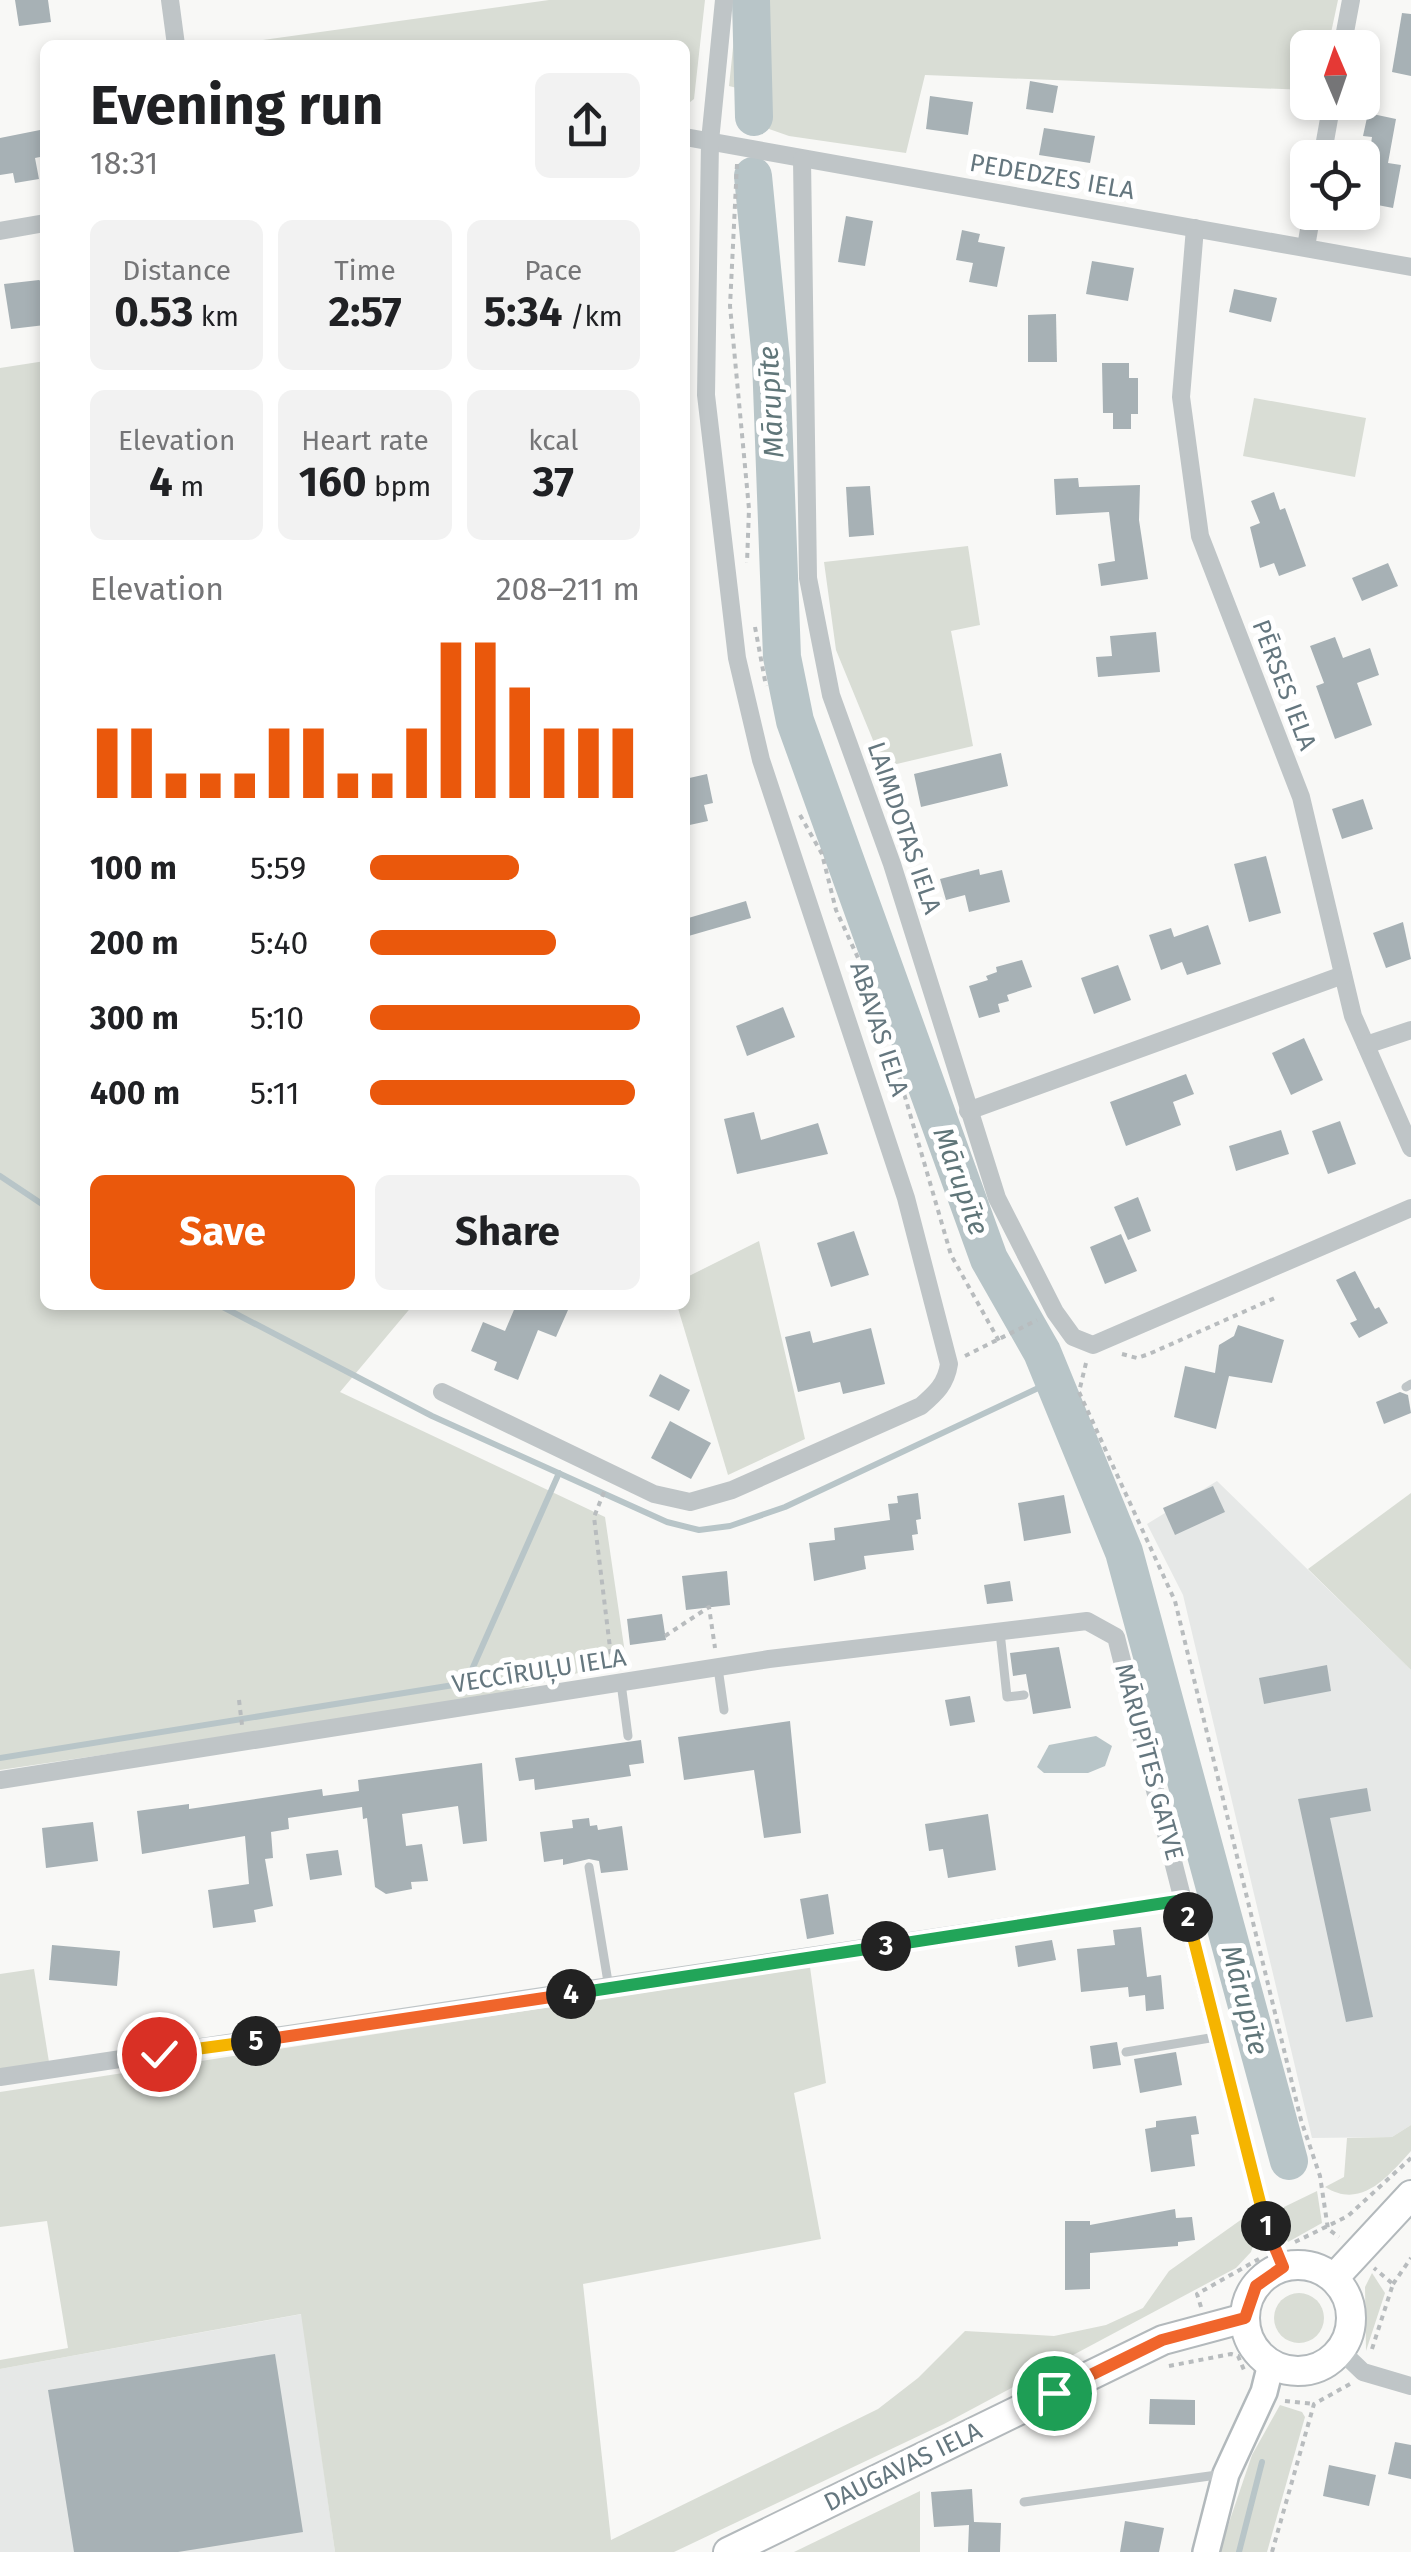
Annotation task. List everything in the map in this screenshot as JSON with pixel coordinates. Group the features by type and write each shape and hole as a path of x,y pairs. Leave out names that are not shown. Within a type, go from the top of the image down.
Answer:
{"main road":[{"path":"1334,2278 1411,2196"},
{"path":"1283,2267 1317,2268 1334,2278 1350,2304 1352,2320 1341,2351 1314,2369 1267,2378 1245,2318 1256,2286 1283,2267"},
{"name":"DAUGAVAS IELA","path":"728,2552 1162,2340 1245,2318"}],"street":[{"path":"170,0 175,40"},
{"name":"ABAVAS IELA","path":"724,0 710,141 706,394 738,658 761,760 906,1198 950,1364"},
{"path":"1345,30 1350,0"},
{"name":"PEDEDZES IELA","path":"690,138 1411,267"},
{"name":"LAIMDOTAS IELA","path":"802,158 808,578 831,695 892,864 968,1111"},
{"path":"0,230 40,225"},
{"name":"PĒRSES IELA","path":"1195,228 1181,397 1200,536 1301,797 1343,975 1366,1045 1411,1148"},
{"path":"1306,248 1309,230"},
{"path":"1343,975 968,1111 997,1198 1024,1257 1073,1337 1093,1344 1411,1208"},
{"path":"1366,1045 1411,1030"},
{"path":"442,1392 654,1494 690,1502 732,1490 920,1406 941,1388 950,1364"},
{"name":"VECCĪRUĻU IELA","path":"0,1780 718,1668 1086,1621"},
{"name":"MĀRUPĪTES GATVE","path":"1086,1621 1116,1637 1265,2224 1283,2267"},
{"path":"0,2077 1184,1900"},
{"path":"1341,2351 1363,2372 1411,2386"},
{"path":"1206,2552 1226,2474 1267,2378"}],"lane":[{"path":"1000,1631 1008,1698 1024,1696"},
{"path":"718,1668 724,1710"},
{"path":"618,1684 628,1736"},
{"path":"589,1867 609,1988"},
{"path":"1126,2052 1216,2037"},
{"path":"1024,2502 1226,2474"}],"path":[{"path":"739,158 733,182 730,306 748,508 747,572"},
{"path":"754,623 766,689"},
{"path":"793,800 818,844 836,910 876,997 951,1255 999,1341"},
{"path":"950,1364 1043,1318"},
{"path":"1093,1344 1079,1392 1176,1601 1301,2120 1320,2176 1328,2229 1342,2238"},
{"path":"607,1486 594,1517 618,1684"},
{"path":"665,1636 708,1607 718,1668"},
{"path":"239,1700 243,1729"},
{"path":"1372,2350 1393,2284 1411,2258"},
{"path":"1374,2268 1393,2284"},
{"path":"1165,2367 1231,2354 1243,2364 1243,2383 1267,2378 1296,2406 1314,2404 1352,2383"},
{"path":"1272,2552 1314,2404"}],"shaded area":[{"path":"549,0 705,0 694,99 690,102 690,40 264,40"},
{"path":"738,0 1338,0 1332,30 1290,30 1290,89 925,75 906,153 789,136 744,120 745,90 729,86"},
{"path":"40,362 40,1310 409,1310 340,1392 605,1517 626,1660 482,1699 0,1770 0,368"},
{"path":"1254,398 1366,418 1355,477 1243,456"},
{"path":"968,546 980,625 951,631 973,746 884,767 836,650 824,562"},
{"path":"759,1241 805,1439 728,1475 678,1310 690,1310 690,1276"},
{"path":"1217,1481 1411,1670 1411,2125 1392,2137 1312,2138 1183,1595 1147,1524"},
{"path":"1411,1493 1411,1670 1308,1569"},
{"path":"1096,1736 1112,1746 1105,1766 1088,1773 1044,1773 1037,1767 1049,1745"},
{"path":"810,1967 826,2083 794,2093 821,2239 583,2284 611,2540 878,2409 918,2378 965,2331 1054,2336 1106,2325 1143,2308 1169,2271 1249,2214 1257,2234 1251,2252 1236,2268 944,2424 674,2552 335,2552 301,2314 0,2369 0,2360 68,2348 47,2221 0,2227 0,2092"},
{"path":"34,1969 49,2062 0,2069 0,1974"},
{"path":"1411,2125 1411,2151 1373,2187 1351,2195 1325,2187 1344,2177 1347,2138 1392,2137"},
{"path":"1317,2191 1322,2223 1288,2242 1280,2226 1284,2207"},
{"path":"1372,2273 1385,2293 1366,2351 1365,2287"},
{"path":"1289,2294 1309,2294 1323,2308 1323,2328 1309,2342 1289,2342 1275,2328 1275,2308"},
{"path":"302,2314 335,2552 0,2552 0,2369"},
{"path":"1280,2405 1302,2412 1305,2417 1267,2552 1219,2552 1252,2455"},
{"path":"920,2491 920,2552 794,2552"}],"building":[{"path":"15,0 48,0 51,22 19,26"},
{"path":"1402,13 1411,14 1411,76 1392,72"},
{"path":"1030,81 1058,86 1053,113 1026,109"},
{"path":"930,96 973,102 968,135 926,129"},
{"path":"1380,116 1396,119 1388,163 1401,165 1393,208 1380,205 1380,140 1363,136 1366,120 1380,120"},
{"path":"1044,128 1095,136 1090,163 1039,155"},
{"path":"40,130 40,157 35,158 39,179 15,183 13,173 0,175 0,138"},
{"path":"846,216 873,221 865,266 838,262"},
{"path":"962,230 980,234 978,242 1005,247 997,287 969,282 973,263 956,260"},
{"path":"1092,261 1134,268 1128,301 1086,294"},
{"path":"40,281 40,326 11,329 4,284"},
{"path":"1234,289 1277,298 1271,322 1229,312"},
{"path":"1056,314 1057,362 1028,362 1028,315"},
{"path":"1102,363 1129,363 1129,378 1138,378 1138,414 1131,414 1131,429 1113,429 1113,413 1103,413"},
{"path":"1078,478 1079,487 1140,485 1139,520 1148,579 1101,586 1098,564 1115,561 1109,512 1056,515 1054,479"},
{"path":"870,486 874,535 849,537 846,487"},
{"path":"1274,492 1280,510 1285,508 1306,566 1279,576 1274,563 1260,568 1250,527 1260,523 1251,501"},
{"path":"1388,563 1398,586 1362,601 1352,578"},
{"path":"1156,632 1160,672 1098,677 1096,657 1112,656 1110,636"},
{"path":"1335,637 1343,658 1370,648 1379,675 1357,683 1372,725 1335,739 1316,686 1324,683 1310,646"},
{"path":"1001,753 1008,786 921,807 914,774"},
{"path":"707,774 713,803 704,805 708,821 690,825 690,778"},
{"path":"1363,799 1373,829 1342,839 1332,809"},
{"path":"1266,856 1281,913 1249,922 1234,864"},
{"path":"979,869 980,875 1002,870 1010,902 969,912 965,895 946,900 940,879"},
{"path":"746,901 751,918 690,936 690,918"},
{"path":"1403,922 1411,959 1386,968 1373,933"},
{"path":"1208,925 1221,964 1187,975 1182,962 1161,970 1149,935 1171,928 1174,937"},
{"path":"1022,960 1032,987 1007,995 1009,1001 998,1004 1000,1012 979,1018 969,986 988,980 986,976 997,972 996,967"},
{"path":"1118,965 1131,1000 1094,1014 1081,978"},
{"path":"783,1007 795,1037 747,1056 736,1026"},
{"path":"1304,1038 1323,1080 1291,1095 1272,1053"},
{"path":"1186,1074 1194,1094 1173,1102 1181,1125 1126,1146 1110,1102"},
{"path":"754,1112 761,1140 818,1123 828,1154 737,1174 724,1119"},
{"path":"1340,1121 1356,1164 1328,1174 1312,1131"},
{"path":"1281,1130 1289,1154 1236,1171 1229,1146"},
{"path":"1138,1197 1151,1231 1128,1240 1114,1207"},
{"path":"854,1231 869,1275 831,1287 817,1243"},
{"path":"1121,1234 1137,1271 1105,1284 1090,1247"},
{"path":"1355,1271 1375,1309 1379,1307 1388,1323 1359,1338 1350,1323 1357,1320 1336,1280"},
{"path":"514,1310 568,1310 556,1337 538,1330 518,1380 494,1370 497,1362 471,1351 483,1322 505,1331"},
{"path":"1238,1325 1284,1340 1272,1383 1229,1376 1216,1429 1174,1417 1185,1366 1215,1373 1219,1345 1234,1336"},
{"path":"871,1328 885,1384 843,1394 840,1382 798,1392 785,1337 810,1331 813,1343"},
{"path":"660,1374 690,1390 679,1411 649,1396"},
{"path":"1400,1392 1408,1395 1411,1413 1384,1424 1376,1402"},
{"path":"670,1421 711,1443 691,1479 651,1458"},
{"path":"1213,1486 1225,1512 1175,1535 1163,1508"},
{"path":"918,1493 921,1519 916,1520 918,1534 912,1535 914,1550 864,1556 866,1569 814,1581 809,1543 835,1540 834,1528 890,1520 888,1504 898,1503 897,1496"},
{"path":"1064,1495 1071,1533 1024,1541 1018,1503"},
{"path":"727,1571 730,1605 686,1610 682,1576"},
{"path":"1010,1581 1013,1601 987,1604 984,1585"},
{"path":"662,1614 666,1640 630,1645 627,1619"},
{"path":"1059,1647 1071,1708 1033,1714 1026,1674 1013,1676 1010,1653"},
{"path":"1327,1665 1331,1691 1264,1704 1259,1678"},
{"path":"970,1696 975,1722 950,1726 945,1700"},
{"path":"790,1721 801,1833 764,1838 754,1770 684,1780 678,1737"},
{"path":"641,1740 644,1763 629,1765 631,1776 535,1790 534,1779 519,1781 515,1758"},
{"path":"482,1763 487,1841 463,1844 458,1806 402,1814 406,1846 422,1844 428,1881 411,1882 412,1889 386,1894 375,1887 367,1818 363,1819 362,1807 288,1818 289,1829 271,1832 273,1858 265,1859 273,1906 254,1910 256,1922 213,1928 208,1890 249,1884 245,1836 142,1854 137,1811 189,1804 189,1809 322,1789 323,1796 359,1791 358,1780"},
{"path":"1367,1788 1371,1811 1330,1818 1373,2017 1346,2022 1298,1799"},
{"path":"988,1814 996,1870 948,1878 943,1849 929,1851 925,1824"},
{"path":"589,1818 590,1826 597,1825 598,1830 622,1826 628,1870 601,1873 599,1861 589,1859 563,1865 563,1859 544,1862 540,1832 573,1828 572,1820"},
{"path":"93,1822 98,1861 46,1868 42,1828"},
{"path":"338,1850 342,1875 310,1880 306,1854"},
{"path":"828,1894 834,1934 807,1939 800,1899"},
{"path":"1141,1927 1147,1977 1161,1975 1164,2009 1146,2011 1145,1995 1129,1997 1128,1987 1081,1992 1077,1949 1115,1945 1113,1930"},
{"path":"1052,1940 1056,1960 1018,1967 1015,1946"},
{"path":"52,1945 120,1951 117,1986 49,1980"},
{"path":"1117,2042 1121,2065 1093,2069 1090,2046"},
{"path":"1176,2052 1182,2085 1140,2093 1134,2059"},
{"path":"1196,2116 1199,2134 1191,2135 1195,2166 1151,2172 1145,2129 1156,2127 1156,2121"},
{"path":"1175,2209 1176,2218 1192,2217 1195,2240 1178,2242 1178,2246 1090,2253 1090,2289 1065,2290 1065,2221 1090,2221 1090,2225"},
{"path":"275,2354 303,2532 178,2552 74,2552 48,2390"},
{"path":"1150,2399 1195,2400 1195,2425 1149,2424"},
{"path":"1395,2442 1411,2445 1411,2479 1388,2474"},
{"path":"1329,2465 1376,2475 1369,2506 1323,2496"},
{"path":"972,2489 974,2522 1001,2523 1000,2552 968,2552 969,2525 934,2527 931,2492"},
{"path":"1125,2521 1164,2528 1159,2552 1120,2552"}],"waterway":[{"name":"Mārupīte","path":"751,0 754,117"},
{"name":"Mārupīte","path":"753,176 771,360 782,657 795,721 989,1259 1042,1352 1124,1552 1289,2161"},
{"path":"0,1176 40,1203"},
{"path":"229,1310 432,1416 667,1522 699,1530 730,1526 785,1507 1051,1382"},
{"path":"0,1758 466,1683 559,1473"},
{"path":"1239,2552 1262,2462"}],"route":[{"path":"159,2054 1184,1900 1265,2224 1283,2267 1256,2286 1245,2318 1206,2325 1162,2340 1054,2393"}]}
